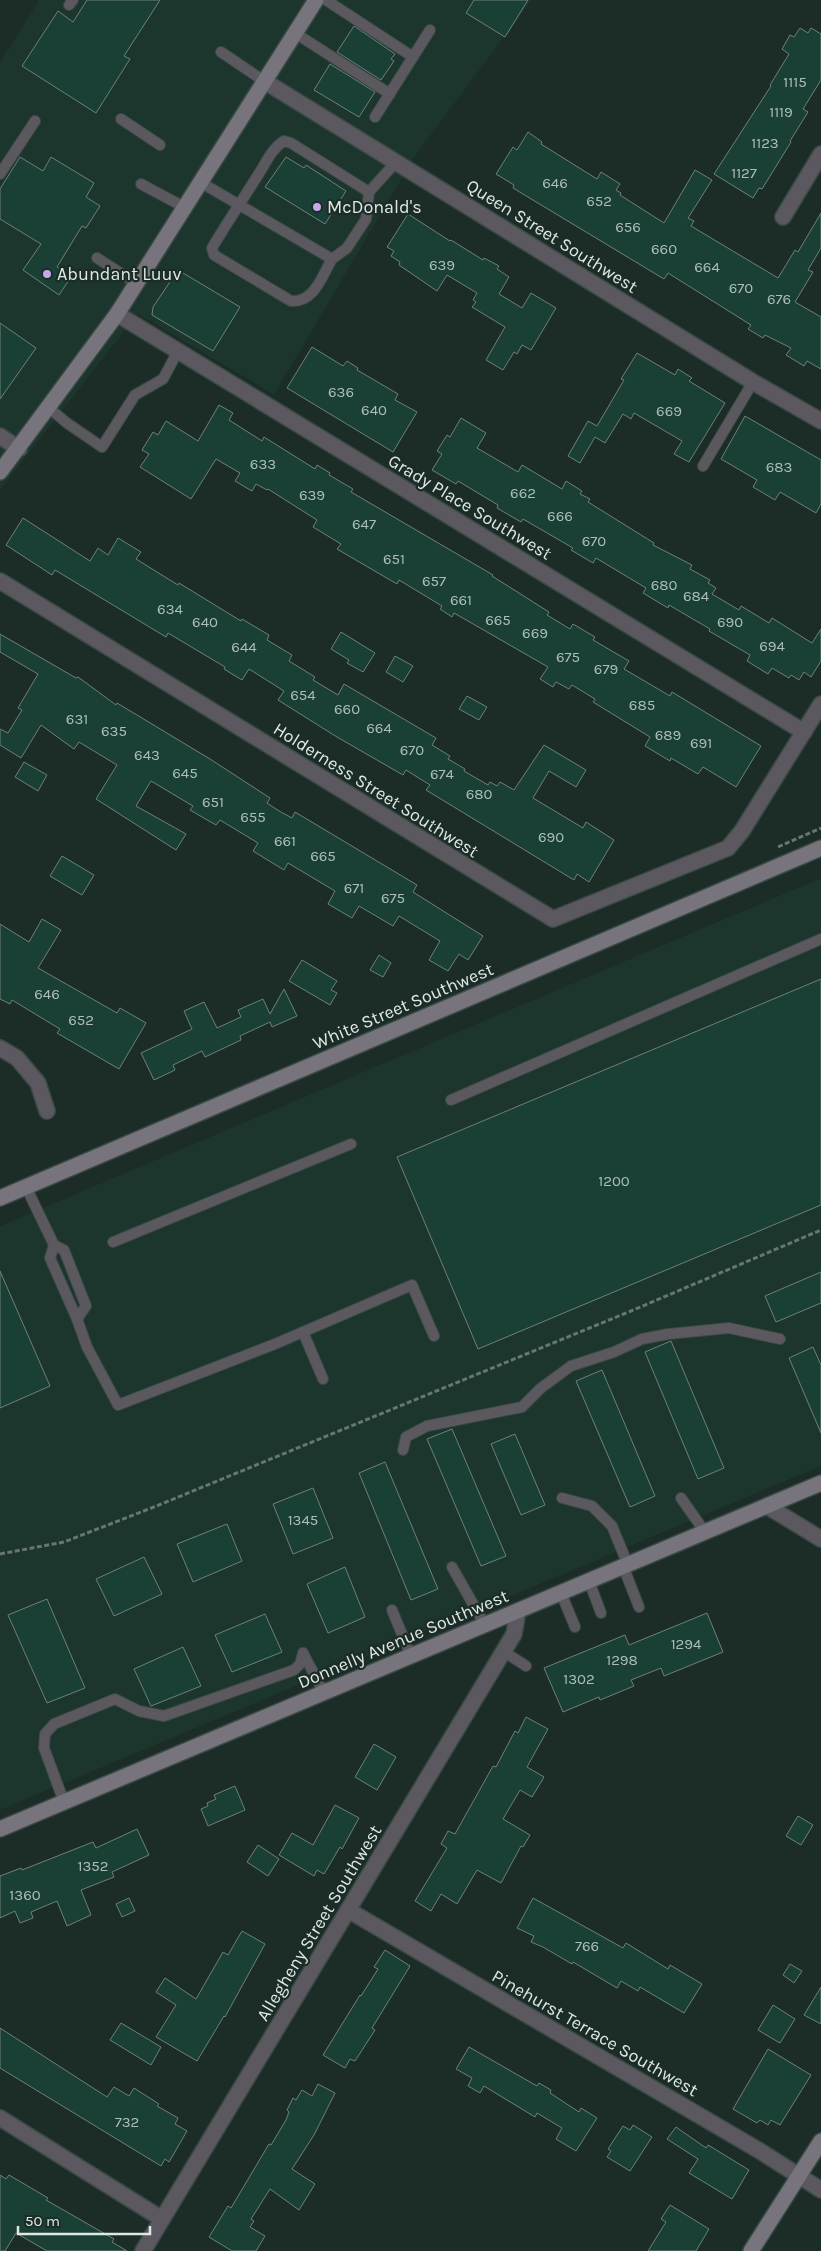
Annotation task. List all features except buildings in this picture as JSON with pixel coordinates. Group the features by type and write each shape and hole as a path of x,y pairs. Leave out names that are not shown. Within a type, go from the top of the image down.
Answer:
{"street":[{"path":"0,472 117,314 316,0"},
{"name":"Queen Street Southwest","path":"264,81 753,382 821,421"},
{"path":"784,217 821,154"},
{"name":"Grady Place Southwest","path":"117,314 804,732"},
{"path":"0,436 19,448"},
{"name":"Holderness Street Southwest","path":"0,581 553,919 561,918 728,848 742,831 804,732"},
{"path":"804,732 821,704"},
{"name":"White Street Southwest","path":"0,1198 821,848"},
{"path":"0,1048 17,1058 38,1083 47,1111"},
{"name":"Donnelly Avenue Southwest","path":"0,1829 821,1483"},
{"path":"767,1506 821,1539"},
{"name":"Allegheny Street Southwest","path":"143,2251 514,1634 518,1611"},
{"name":"Pinehurst Terrace Southwest","path":"348,1910 760,2151 821,2190"},
{"path":"0,2118 162,2219"},
{"path":"751,2251 821,2141"}],"lane":[{"path":"326,0 413,57"},
{"path":"375,117 430,30"},
{"path":"295,33 390,94"},
{"path":"221,52 264,81"},
{"path":"121,119 160,145"},
{"path":"0,174 35,121"},
{"path":"369,192 284,141 277,145 212,248 214,255 291,301 300,302 310,296 332,259 347,248 366,219 369,192 396,162"},
{"path":"200,182 332,259"},
{"path":"141,184 184,207"},
{"path":"97,258 136,283"},
{"path":"49,408 67,423 102,446 135,395 163,379 178,351"},
{"path":"703,466 753,382"},
{"path":"451,1100 821,939"},
{"path":"113,1242 351,1144"},
{"path":"26,1187 54,1245 64,1250 86,1306 77,1319"},
{"path":"54,1245 50,1258 77,1319 87,1347 118,1405 303,1332 412,1285 434,1336"},
{"path":"403,1450 406,1438 427,1426 522,1407 541,1388 571,1366 614,1352 642,1339 668,1334 729,1328 780,1339"},
{"path":"303,1332 323,1379"},
{"path":"562,1498 592,1506 612,1526 639,1608"},
{"path":"681,1498 705,1532"},
{"path":"452,1568 485,1625"},
{"path":"589,1581 601,1613"},
{"path":"561,1593 575,1627"},
{"path":"392,1610 411,1656"},
{"path":"503,1652 526,1666"},
{"path":"64,1802 44,1748 45,1734 54,1724 63,1720 115,1699 139,1711 164,1716 294,1670 300,1664 303,1653 324,1693"}],"path":[{"path":"0,1554 64,1542 154,1507 613,1319 821,1230"}],"shaded area":[{"path":"39,0 532,0 415,156 274,395 138,314 0,490 0,62"},
{"path":"821,878 821,1466 0,1810 0,1226"}],"place":[{"name":"McDonald's","path":"317,207"},
{"name":"Abundant Luuv","path":"47,274"}]}
